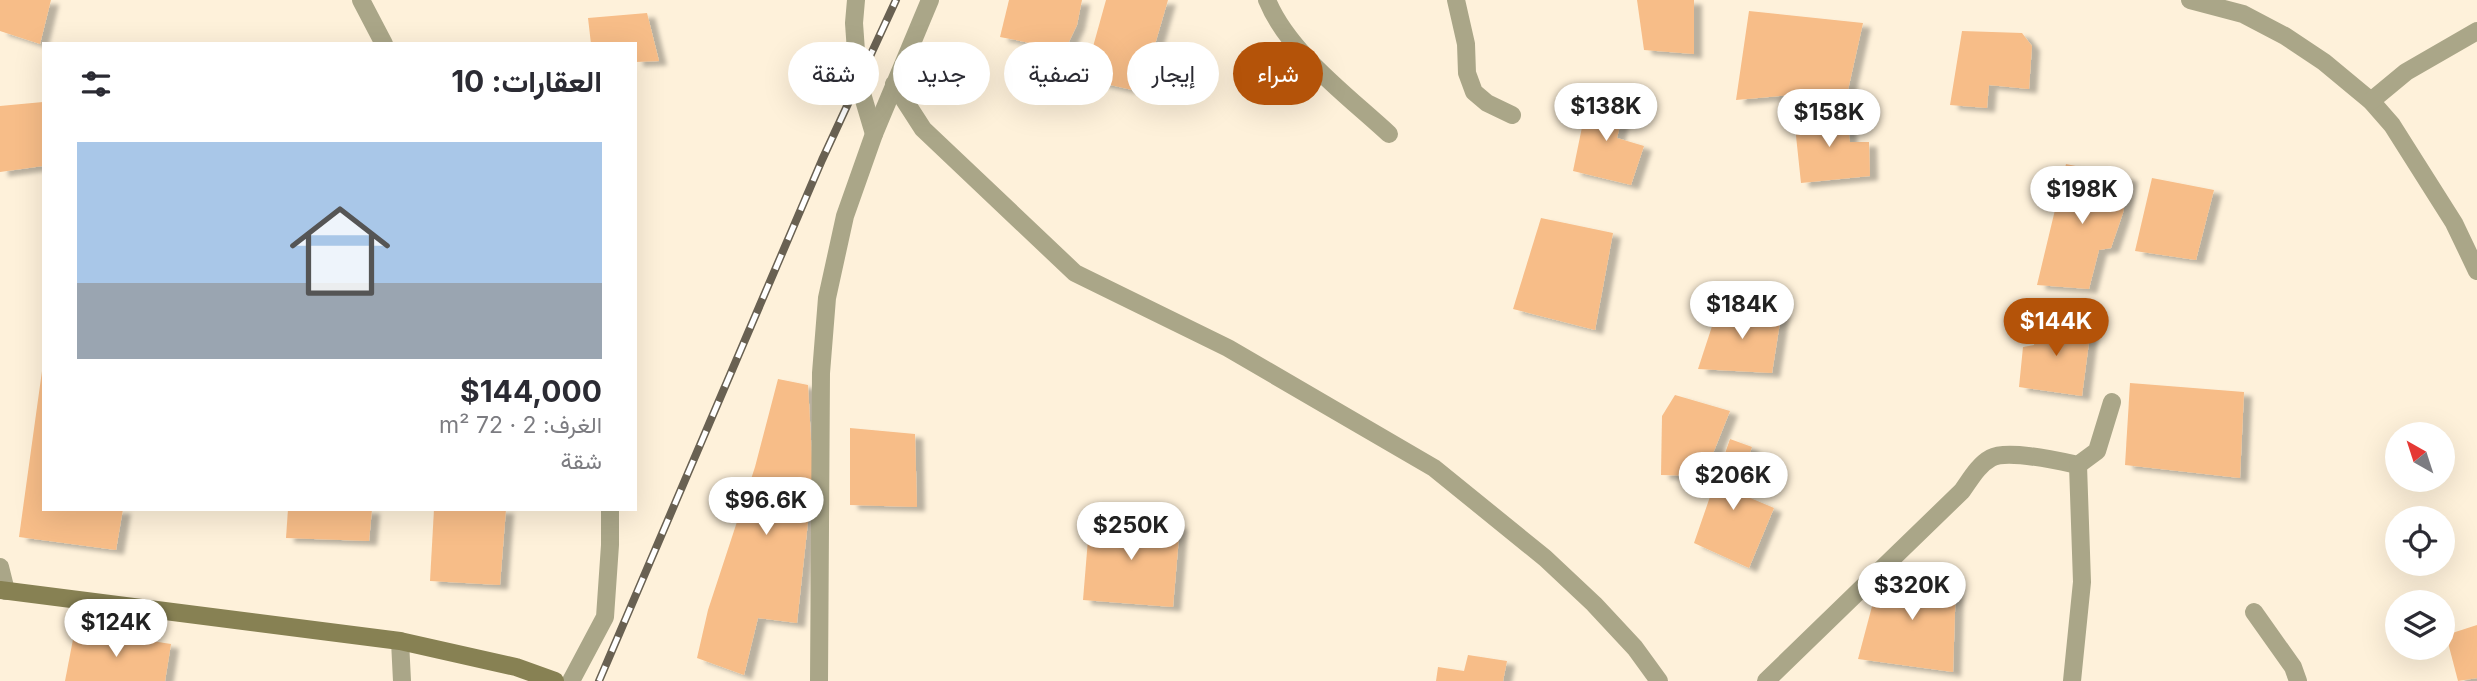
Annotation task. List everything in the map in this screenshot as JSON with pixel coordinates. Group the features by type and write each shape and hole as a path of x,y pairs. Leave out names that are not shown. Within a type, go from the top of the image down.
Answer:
{"main road":[{"path":"3,591 400,641 516,667 555,681"}],"street":[{"path":"361,0 383,42"},
{"path":"856,0 854,23 858,80 874,134"},
{"path":"912,42 930,0"},
{"path":"1267,0 1272,12 1301,52 1389,134"},
{"path":"1456,0 1466,44 1467,73 1474,92 1487,103 1512,115"},
{"path":"2190,0 2242,14 2285,36 2324,62 2371,101 2392,125 2454,223 2477,271"},
{"path":"2371,101 2406,72 2477,31"},
{"path":"819,681 821,373 827,298 845,216 893,86"},
{"path":"908,105 923,129 1075,273 1228,348 1434,468 1545,558 1594,604 1635,648 1659,681"},
{"path":"1766,681 1962,491 1979,469 1993,457 2030,456 2078,465 2097,451 2112,402"},
{"path":"2072,681 2082,582 2078,465"},
{"path":"571,681 605,617 610,511"},
{"path":"0,567 3,591"},
{"path":"2254,612 2293,667 2298,681"},
{"path":"400,641 402,681"}],"building":[{"path":"0,0 51,0 40,44 0,31"},
{"path":"1009,0 1082,0 1077,25 1069,42 1025,42 1000,37"},
{"path":"1106,0 1168,0 1156,42 1127,42 1127,89 1113,86 1113,42 1094,42"},
{"path":"1637,0 1694,0 1694,54 1644,50"},
{"path":"1749,11 1863,23 1846,99 1807,105 1802,94 1736,100"},
{"path":"647,13 659,61 637,62 637,42 591,42 588,18"},
{"path":"1962,31 2022,33 2032,46 2029,89 1989,85 1987,108 1950,105"},
{"path":"1589,93 1626,101 1617,138 1644,146 1631,185 1573,171"},
{"path":"42,102 42,166 0,172 0,106"},
{"path":"1846,113 1850,142 1869,142 1870,176 1801,183 1794,117"},
{"path":"2066,164 2130,177 2123,213 2111,248 2099,250 2089,289 2037,285"},
{"path":"2152,178 2214,190 2196,260 2135,251"},
{"path":"1541,218 1613,233 1595,330 1513,309"},
{"path":"1718,308 1782,310 1772,373 1698,369"},
{"path":"2038,317 2091,327 2082,396 2019,387 2023,347 2034,345"},
{"path":"42,371 42,511 123,511 116,550 19,537"},
{"path":"778,379 808,385 813,476 797,623 758,618 744,675 697,658 708,610 755,467"},
{"path":"2130,383 2244,392 2240,478 2125,465"},
{"path":"1675,395 1730,411 1704,476 1661,475 1662,416"},
{"path":"850,428 915,434 917,507 850,505"},
{"path":"1730,439 1752,447 1736,492 1774,508 1749,568 1694,543"},
{"path":"288,511 372,511 369,541 286,538"},
{"path":"434,511 506,511 500,585 430,581"},
{"path":"1090,515 1180,525 1173,607 1083,600"},
{"path":"1891,567 1956,582 1953,672 1858,659 1879,580"},
{"path":"2477,625 2477,678 2458,681 2453,660 2455,660 2455,632"},
{"path":"75,629 171,644 165,681 65,681"},
{"path":"1468,655 1507,661 1503,681 1436,681 1438,667 1464,671"}],"railway":[{"path":"599,681 822,160 896,0"}]}
